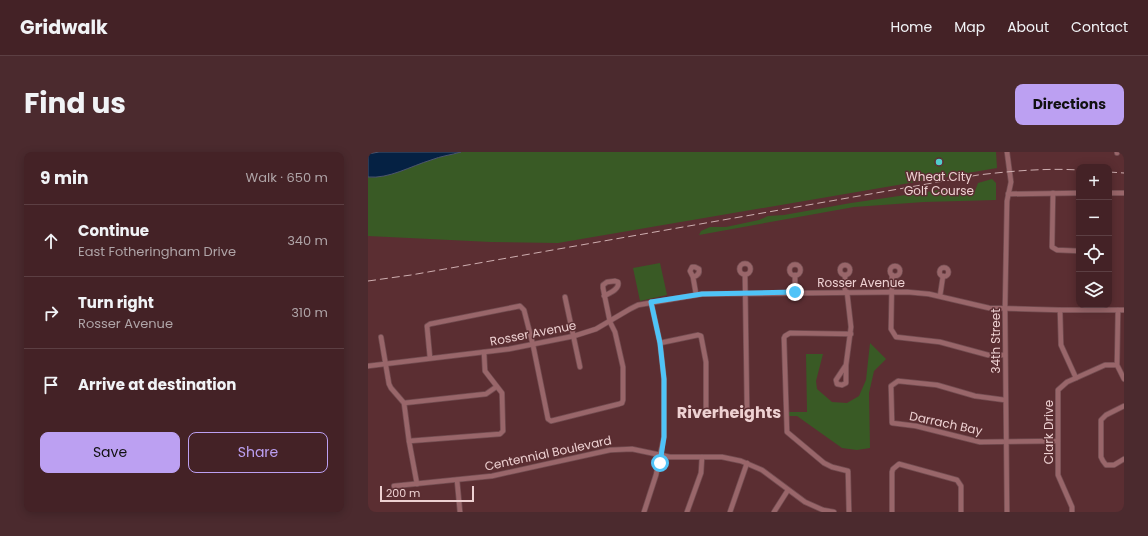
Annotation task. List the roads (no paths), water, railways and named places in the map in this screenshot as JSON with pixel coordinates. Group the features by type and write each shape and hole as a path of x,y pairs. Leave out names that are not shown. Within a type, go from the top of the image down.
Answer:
{"street":[{"name":"34th Street","path":"1006,512 1005,309 1007,201 1011,186 1007,152"},
{"path":"1053,193 1052,247 1058,250 1076,250"},
{"path":"1008,194 1076,193"},
{"path":"1112,193 1124,193"},
{"path":"660,343 698,335 701,336 706,362 706,409 708,412 745,412 745,275"},
{"path":"795,275 795,292"},
{"path":"845,275 846,292 851,318 851,334 846,365"},
{"path":"892,275 891,328 896,337 940,342 988,355 1005,355"},
{"path":"940,296 943,276"},
{"path":"693,277 696,294"},
{"name":"Rosser Avenue","path":"368,366 533,345 574,336 596,330 630,309 651,302 696,294 745,292 919,293 940,296 989,308 1124,310"},
{"path":"430,358 427,326 430,324 517,306 522,307 533,345 548,419 551,421 622,403 623,366 604,296"},
{"path":"565,297 580,367"},
{"path":"644,512 656,475 664,437 664,379 660,343 651,302"},
{"path":"1060,310 1061,345 1076,378"},
{"path":"1118,310 1117,365 1124,379"},
{"path":"849,512 848,471 824,463 787,432 784,338 790,333 851,334"},
{"path":"381,337 390,388 404,403 416,484"},
{"path":"409,441 500,434 503,431 502,393 485,372 484,352"},
{"name":"Clark Drive","path":"1072,512 1072,507 1058,475 1058,390 1067,382 1105,365 1117,365"},
{"name":"Darrach Bay","path":"1005,400 975,396 937,385 898,381 891,386 892,423 916,426 980,442 1006,442"},
{"path":"404,403 486,394 496,387"},
{"path":"1124,406 1106,415 1101,420 1101,457 1106,465 1114,465 1124,459"},
{"path":"1006,442 1058,441"},
{"name":"Centennial Boulevard","path":"394,486 505,474 615,449 632,449 680,457 728,458 747,463 762,470 797,498 813,506 834,512"},
{"path":"687,512 701,473 702,457"},
{"path":"730,512 747,463"},
{"path":"892,512 892,472 893,469 899,464 957,480 961,486 961,512"},
{"path":"457,480 460,512"},
{"path":"774,512 788,490"}],"water":[{"path":"379,152 461,152 435,159 392,174 368,177 368,154"}],"railway":[{"path":"368,281 411,275 978,175 1028,170 1076,170"},
{"path":"1112,172 1124,173"}],"place":[{"name":"Wheat City Golf Course","path":"939,162"}],"district":[{"name":"Riverheights","path":"729,412"}]}
